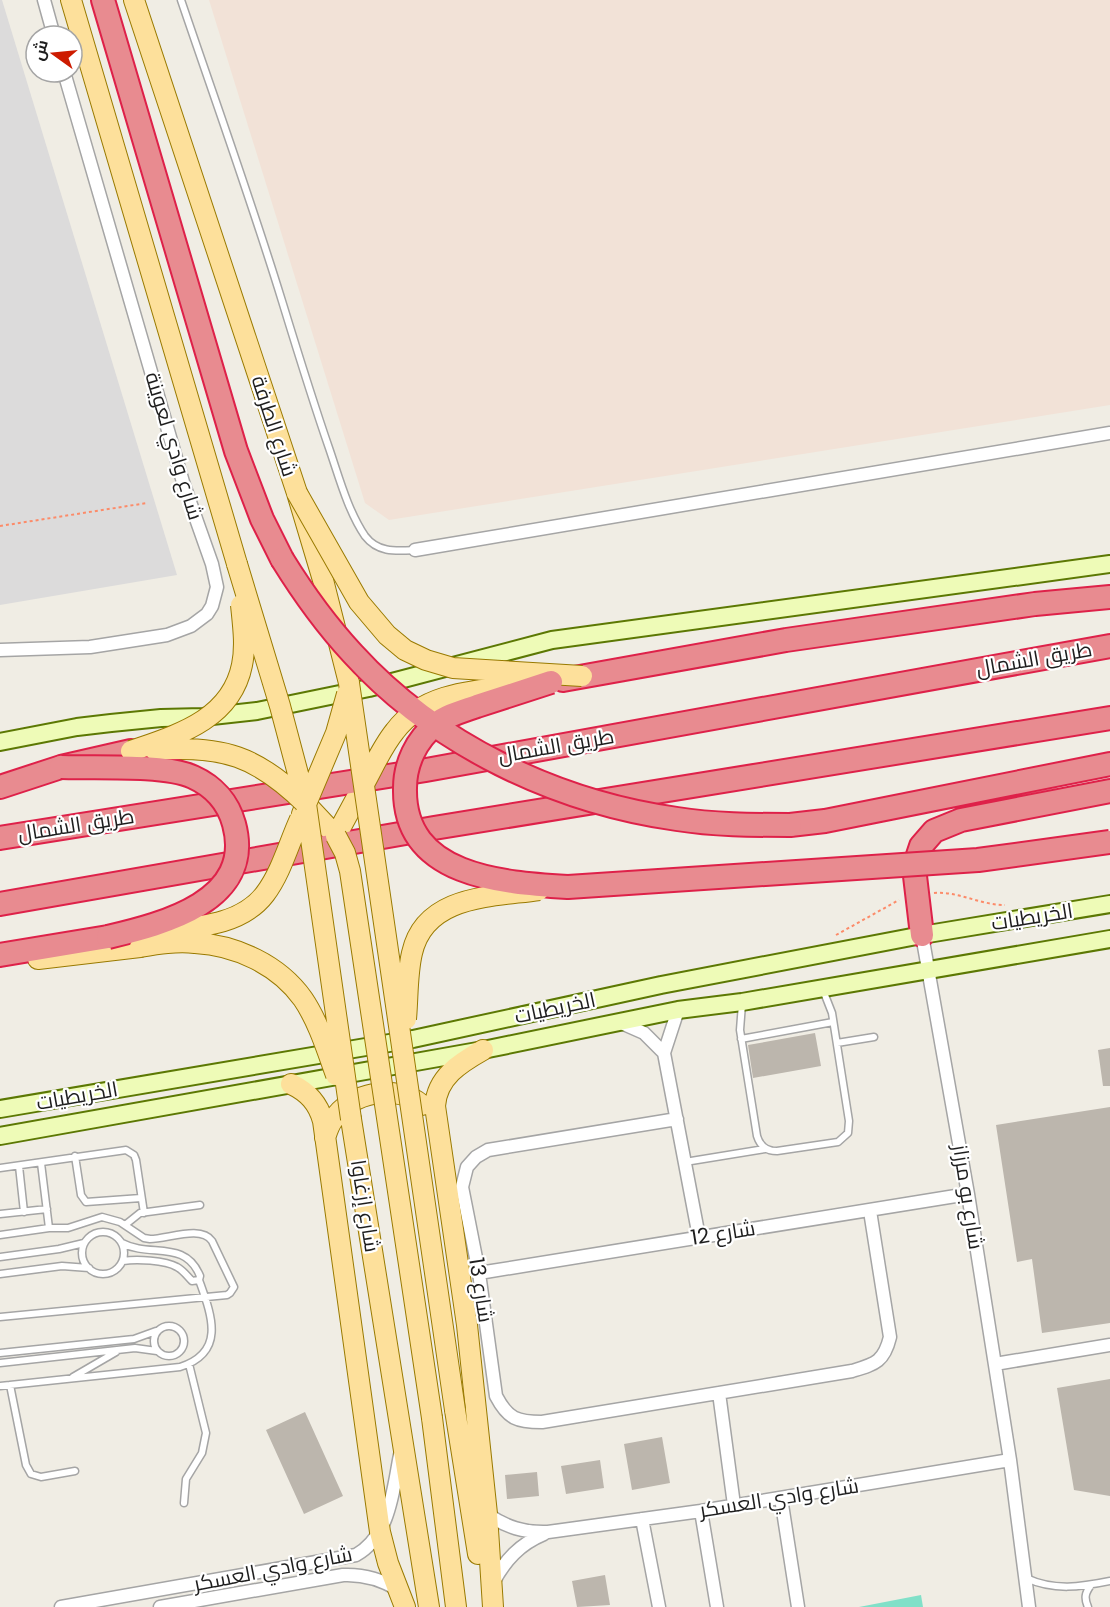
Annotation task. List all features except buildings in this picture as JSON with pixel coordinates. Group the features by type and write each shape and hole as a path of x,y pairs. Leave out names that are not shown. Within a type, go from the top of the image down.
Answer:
{"highway":[{"path":"103,0 246,481 262,519 292,575 326,623 354,656 393,693 432,723 461,742 529,778 576,796 623,809 676,819 728,825 790,825 825,822 1110,764"},
{"path":"1110,597 1035,604 786,640 551,682 457,713 438,723 425,735 411,756 406,772 405,799 409,817 420,839 433,853 453,867 500,881 568,886 978,860 1110,842"},
{"name":"طريق الشمال","path":"0,838 426,770 1110,646"},
{"path":"0,904 434,828 1110,718"},
{"path":"0,787 61,767 131,751"},
{"path":"0,955 34,954 146,928 174,918 214,894 226,880 235,859 237,840 233,821 226,805 217,793 198,779 185,774 148,769 61,767"},
{"path":"922,935 915,876 918,854 927,837 934,831 961,819 1110,792"}],"main road":[{"path":"71,0 280,706 306,804"},
{"name":"شارع الطرفة","path":"134,0 297,493 323,580 349,684 404,1057"},
{"path":"297,493 359,602 387,635 405,650 426,660 453,668 582,676"},
{"path":"131,751 197,726 215,713 231,694 240,674 244,654 237,564"},
{"path":"0,742 111,723 257,711 369,688 564,638 1110,564"},
{"path":"1035,604 1110,588"},
{"path":"322,922 322,875 336,836 383,749 396,729 410,714 445,697 551,682"},
{"path":"108,937 231,919 249,909 265,894 339,725 349,684"},
{"path":"131,751 189,748 231,754 271,774 287,787 336,836 345,853 350,871 432,1418 456,1607"},
{"name":"شارع إزغاوا","path":"306,804 351,1119 429,1607"},
{"path":"486,1607 404,1057 411,955 419,933 428,921 446,908 469,900 568,886"},
{"name":"الخريطيات","path":"0,1109 402,1041 661,985 922,935 1110,904"},
{"name":"الخريطيات","path":"0,1136 483,1050 678,1010 742,1002 1110,939"},
{"path":"0,961 34,954 185,942 212,945 254,958 283,977 304,1002 321,1035 351,1119"},
{"path":"483,1050 450,1072 439,1085 435,1106 467,1325 487,1514 493,1607"},
{"path":"291,1084 315,1102 323,1121 380,1532 388,1563 402,1599"},
{"path":"325,1138 333,1119 341,1111 360,1098 378,1093 400,1093 410,1096 426,1108 437,1123"}],"street":[{"path":"44,0 51,24"},
{"name":"شارع وادي لعوينة","path":"0,651 90,646 167,635 191,626 207,614 212,606 217,587 212,564 183,482 67,84"},
{"path":"415,550 1110,433"},
{"name":"شارع بو مرزاز","path":"922,935 968,1194 1010,1460 1023,1576 1029,1607"},
{"path":"678,1010 664,1053 699,1237"},
{"name":"الخريطيات","path":"619,1022 645,1033 664,1053"},
{"name":"شارع 13","path":"677,1119 488,1150 476,1157 464,1174 462,1187 479,1273 496,1396 503,1411 511,1416 525,1422 542,1422 871,1366 885,1354 890,1337 890,1327 870,1211"},
{"name":"شارع 12","path":"479,1273 968,1194"},
{"path":"995,1364 1110,1345"},
{"path":"720,1393 734,1505"},
{"name":"شارع وادي العسكر","path":"61,1607 356,1555 370,1546 380,1532 394,1489 401,1428"},
{"name":"شارع وادي العسكر","path":"487,1514 516,1530 535,1533 548,1532 701,1511 1010,1460"},
{"path":"781,1498 798,1607"},
{"path":"701,1511 717,1607"},
{"path":"642,1519 660,1607"},
{"name":"شارع وادي العسكر","path":"492,1584 509,1558 520,1547 548,1532"},
{"name":"شارع وادي العسكر","path":"160,1607 343,1575 378,1579 402,1599"},
{"path":"178,1587 181,1605"}],"lane":[{"path":"181,0 266,248 305,377 339,478 355,516 366,537 378,547 392,551 415,550"},
{"path":"685,1162 765,1149 777,1151 838,1142 848,1133 849,1121 837,1043 829,1004 821,987"},
{"path":"742,1002 741,1039 757,1136 765,1149"},
{"path":"741,1039 833,1023"},
{"path":"837,1043 874,1037"},
{"path":"0,1168 126,1150 131,1152 136,1160 144,1213"},
{"path":"75,1156 81,1195 86,1202 141,1198"},
{"path":"41,1163 49,1228"},
{"path":"19,1166 24,1212"},
{"path":"125,1226 134,1217 144,1213 200,1205"},
{"path":"0,1214 47,1209"},
{"path":"0,1235 76,1226 102,1217 112,1218 144,1238 150,1239 199,1233 209,1237 234,1287 227,1295 0,1317"},
{"path":"0,1257 67,1248 84,1243 93,1234 106,1232 118,1237 122,1243 124,1255 119,1267 107,1274 94,1272 88,1268 62,1266 0,1274"},
{"path":"84,1243 82,1256 88,1268"},
{"path":"0,1386 180,1367 189,1364 204,1352 212,1334 211,1315 193,1263 184,1255 133,1248 122,1243"},
{"path":"123,1261 133,1260 172,1265 182,1270 192,1281 199,1280"},
{"path":"0,1353 134,1339 165,1326 176,1327 180,1330 184,1340 181,1350 172,1356 141,1348 0,1363"},
{"path":"156,1331 153,1341 158,1351"},
{"path":"70,1379 119,1350"},
{"path":"184,1503 186,1479 202,1453 206,1433 189,1364"},
{"path":"10,1385 26,1465 31,1474 41,1477 75,1471"},
{"path":"314,1564 318,1579"},
{"path":"1023,1576 1053,1586 1074,1587 1110,1581"},
{"path":"1088,1607 1085,1599 1086,1591 1091,1585"}],"path":[{"path":"0,526 147,502"},
{"path":"832,936 889,904 917,896 945,893 992,904 1011,905"}],"shaded area":[{"path":"0,0 2,0 24,72 24,84 28,84 177,575 0,605"},
{"path":"209,0 1110,0 1110,405 389,520 365,503"}],"green space":[{"path":"921,1595 923,1607 859,1607"}]}
